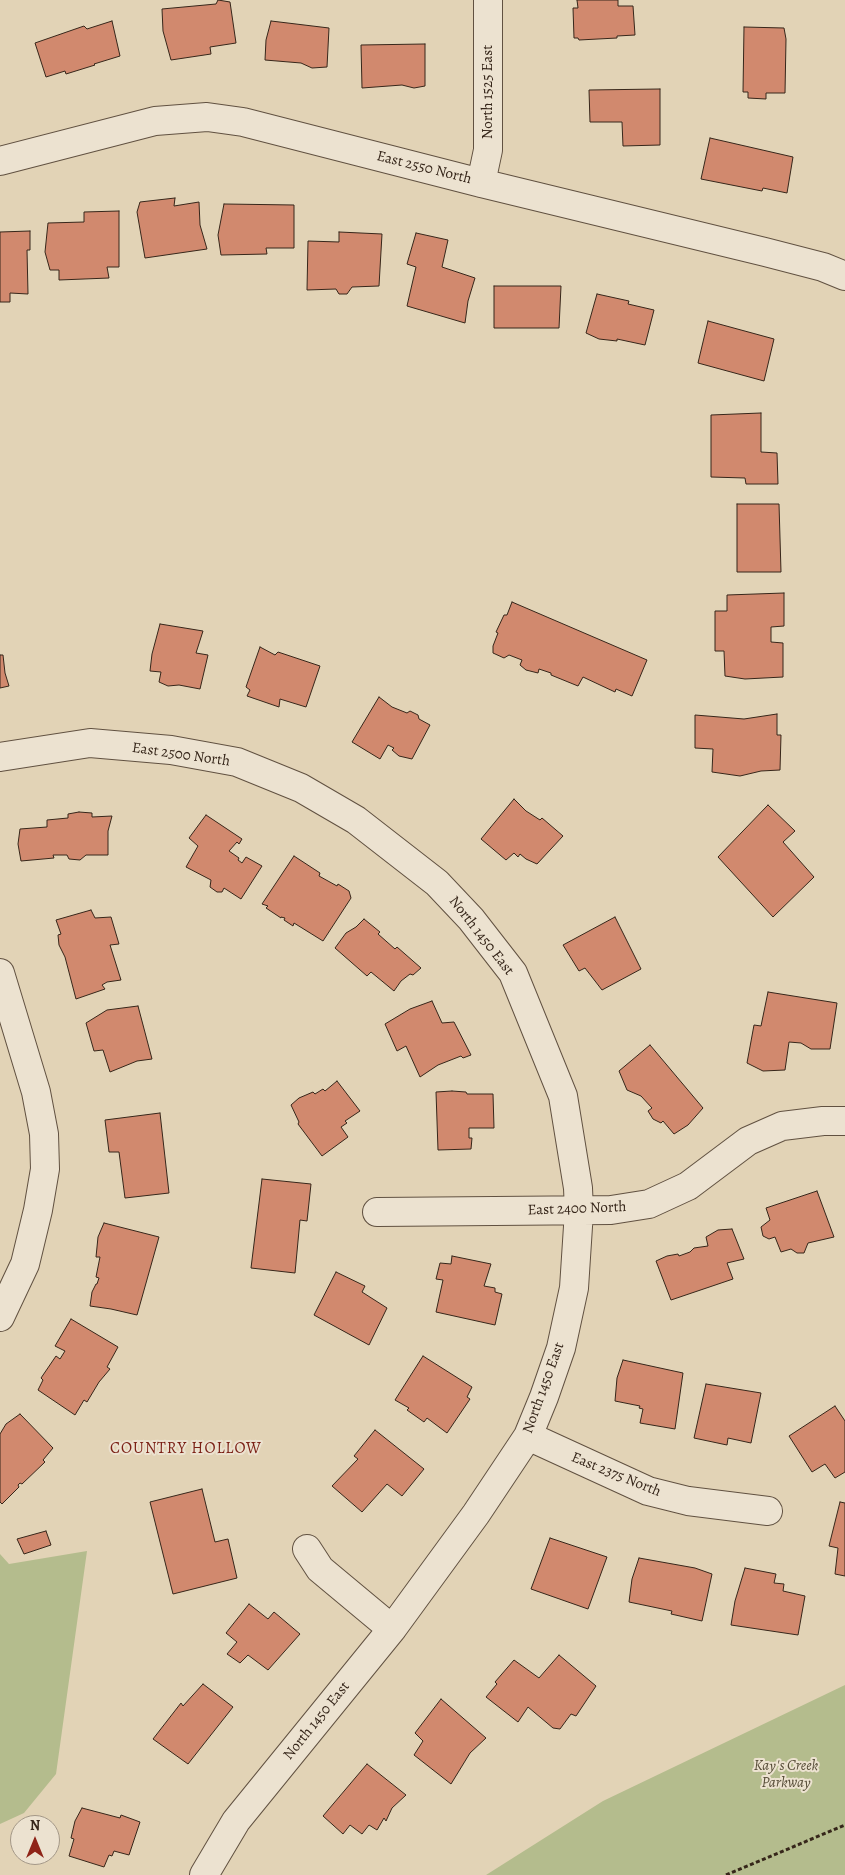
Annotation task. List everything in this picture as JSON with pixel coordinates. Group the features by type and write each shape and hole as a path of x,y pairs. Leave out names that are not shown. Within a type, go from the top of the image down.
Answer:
{"street":[{"name":"North 1525 East","path":"481,183 488,150 488,0"},
{"name":"East 2550 North","path":"0,161 156,121 207,117 243,122 481,183 766,252 845,276"},
{"name":"East 2500 North","path":"0,757 90,743 171,750 236,762 301,788 356,820 400,852"},
{"name":"North 1450 East","path":"204,1875 236,1820 392,1629 476,1514 528,1436 561,1348 574,1288 579,1211 578,1188 563,1096 513,973 471,919 437,883 400,852"},
{"path":"0,973 36,1092 44,1134 45,1169 38,1210 25,1264 0,1317"},
{"name":"East 2400 North","path":"377,1212 579,1211 611,1210 650,1204 688,1186 748,1141 782,1126 823,1121 845,1122"},
{"name":"East 2375 North","path":"528,1436 648,1492 688,1501 768,1511"},
{"path":"307,1549 320,1569 392,1629"}],"path":[{"path":"726,1875 845,1825"}],"green space":[{"path":"87,1551 56,1774 24,1813 10,1815 10,1819 0,1824 0,1554 9,1564"},
{"name":"Kay's Creek Parkway","path":"845,1685 845,1875 486,1875 603,1801"}],"building":[{"path":"218,0 230,2 236,43 210,47 211,54 171,60 163,31 162,9 216,4"},
{"path":"577,0 618,0 618,6 633,6 635,35 579,40 574,38 573,8 578,8"},
{"path":"112,21 120,56 66,74 65,71 46,77 35,43 84,26 87,29"},
{"path":"271,21 329,28 327,67 312,68 301,63 265,60 266,40"},
{"path":"744,27 784,28 786,39 785,93 766,93 766,99 748,98 748,92 743,92"},
{"path":"425,44 425,86 414,88 402,85 362,88 361,45"},
{"path":"660,89 660,145 623,146 622,122 590,122 589,90"},
{"path":"710,138 793,157 787,193 763,188 762,191 701,179"},
{"path":"175,198 174,206 199,202 200,225 207,249 145,258 137,212 140,202"},
{"path":"224,204 294,205 294,248 266,248 267,254 221,255 218,235"},
{"path":"119,211 119,267 107,267 109,278 59,280 59,270 50,270 45,252 48,223 84,222 84,212"},
{"path":"30,231 30,250 27,250 28,294 10,293 10,302 0,302 0,232"},
{"path":"339,232 382,234 379,286 352,287 347,294 339,294 336,289 307,290 308,241 339,242"},
{"path":"416,233 448,240 442,267 475,278 468,301 465,323 407,306 416,267 407,264"},
{"path":"494,286 561,286 559,328 494,328"},
{"path":"597,294 629,301 628,304 654,310 645,345 617,339 617,341 599,339 586,333"},
{"path":"708,321 774,339 764,381 698,363"},
{"path":"761,413 761,452 777,453 778,484 746,484 745,478 711,477 711,415"},
{"path":"737,504 779,504 781,572 737,572"},
{"path":"784,593 784,626 771,627 771,642 783,643 783,677 745,679 725,676 724,651 715,651 715,611 727,611 727,595"},
{"path":"512,602 647,660 632,696 616,689 615,692 583,677 578,686 539,669 538,673 526,670 520,665 522,660 509,655 504,658 493,653 493,646 498,633 496,632 504,615 507,615"},
{"path":"160,624 203,631 196,653 208,655 200,689 179,685 168,686 159,682 161,672 150,671 152,654"},
{"path":"260,647 275,655 278,652 320,666 306,707 280,699 279,707 247,696 250,690 246,687"},
{"path":"0,655 3,655 9,686 0,688"},
{"path":"379,697 392,707 418,715 419,719 430,725 412,759 399,756 392,750 394,748 388,745 380,759 352,742"},
{"path":"777,714 777,735 781,735 780,770 761,771 740,776 712,772 713,749 695,748 695,715 744,719"},
{"path":"514,799 526,811 540,820 542,818 563,836 537,864 520,854 518,857 514,853 506,860 481,839"},
{"path":"768,805 795,831 783,842 814,877 773,917 718,857"},
{"path":"79,812 92,813 92,817 112,816 108,831 108,855 86,855 80,860 69,859 67,855 53,855 54,858 21,861 18,844 20,829 47,827 47,820 68,818 68,814"},
{"path":"206,815 242,839 239,844 237,842 229,851 239,858 238,860 242,863 246,857 262,866 241,899 224,888 222,892 217,892 210,887 211,880 186,867 198,846 189,838"},
{"path":"294,856 320,873 319,876 349,891 351,898 323,941 294,923 293,926 284,920 285,918 281,918 266,908 268,906 262,904"},
{"path":"91,910 95,918 111,917 119,944 110,945 121,980 107,982 102,985 105,989 76,999 65,957 59,945 58,935 61,934 56,920"},
{"path":"615,917 641,969 602,990 585,968 579,971 563,945"},
{"path":"364,919 380,932 378,934 395,949 397,947 421,968 413,975 410,974 401,981 394,991 371,972 367,976 335,948 346,933"},
{"path":"768,992 837,1003 830,1049 811,1049 801,1043 789,1042 785,1070 763,1071 747,1063 754,1025 761,1026"},
{"path":"432,1001 442,1023 454,1022 471,1055 463,1058 461,1056 438,1065 420,1077 406,1046 397,1051 385,1024 410,1009"},
{"path":"138,1006 152,1059 137,1061 110,1072 103,1050 94,1051 86,1023 107,1010"},
{"path":"650,1045 703,1108 688,1125 674,1134 663,1121 661,1123 653,1119 648,1111 652,1108 641,1096 627,1090 619,1071"},
{"path":"337,1081 360,1111 345,1121 347,1123 341,1127 348,1137 322,1156 298,1124 299,1122 291,1105 299,1098 313,1092 315,1094 323,1089 325,1091"},
{"path":"436,1092 466,1092 467,1094 493,1094 494,1128 469,1128 469,1138 472,1138 471,1149 438,1150"},
{"path":"160,1113 169,1193 125,1198 119,1152 109,1152 105,1120"},
{"path":"262,1179 311,1184 307,1221 300,1220 295,1273 251,1268"},
{"path":"817,1191 834,1237 808,1243 804,1253 797,1253 791,1249 781,1252 775,1237 769,1239 763,1236 761,1227 770,1220 766,1208"},
{"path":"104,1223 159,1237 137,1315 90,1306 92,1292 99,1278 96,1277 100,1257 96,1257 98,1237"},
{"path":"732,1229 744,1259 727,1263 733,1279 671,1300 656,1261 667,1256 678,1254 679,1256 690,1252 694,1248 708,1246 706,1237 718,1230"},
{"path":"452,1256 491,1264 484,1286 495,1288 495,1292 502,1294 495,1325 436,1312 443,1280 436,1279 440,1263 451,1264"},
{"path":"336,1272 365,1286 362,1292 387,1308 369,1345 314,1315"},
{"path":"71,1319 118,1347 107,1367 110,1369 99,1382 87,1402 84,1400 75,1415 38,1390 43,1380 41,1378 56,1356 60,1359 65,1351 55,1346"},
{"path":"423,1356 472,1387 467,1397 470,1399 447,1433 427,1418 424,1422 407,1410 409,1408 395,1400"},
{"path":"623,1360 683,1373 675,1429 640,1423 643,1409 639,1408 640,1406 615,1401 617,1378"},
{"path":"706,1384 761,1393 751,1443 728,1438 727,1445 694,1438"},
{"path":"835,1406 845,1421 845,1472 835,1478 825,1464 812,1472 789,1436"},
{"path":"20,1414 53,1448 43,1460 45,1462 22,1484 20,1483 19,1487 2,1504 0,1502 0,1434 6,1424"},
{"path":"375,1430 424,1469 402,1496 387,1484 362,1512 332,1486 358,1459 354,1456"},
{"path":"202,1489 215,1542 228,1539 237,1578 173,1594 150,1502"},
{"path":"840,1502 845,1503 845,1576 835,1574 838,1548 829,1546"},
{"path":"46,1531 51,1545 24,1554 17,1539"},
{"path":"550,1538 607,1557 588,1609 531,1589"},
{"path":"639,1558 695,1568 712,1574 702,1621 671,1614 672,1611 629,1602 632,1579"},
{"path":"745,1568 776,1574 774,1583 784,1584 783,1591 805,1596 798,1635 731,1625 735,1601"},
{"path":"249,1604 268,1619 274,1612 300,1634 268,1670 248,1655 240,1663 227,1654 237,1642 226,1633"},
{"path":"559,1655 596,1686 576,1716 571,1714 560,1729 553,1728 528,1707 518,1722 486,1697 497,1684 495,1682 514,1660 539,1678"},
{"path":"203,1684 233,1707 188,1764 153,1739 181,1703 183,1706"},
{"path":"441,1699 486,1738 470,1753 451,1784 414,1755 423,1741 415,1733"},
{"path":"367,1764 406,1795 392,1808 386,1821 384,1818 377,1830 369,1825 362,1834 350,1825 343,1834 323,1816"},
{"path":"82,1808 120,1818 121,1815 140,1822 129,1855 114,1851 112,1856 109,1855 104,1867 69,1856 74,1839 71,1838 75,1821"}],"district":[{"name":"COUNTRY HOLLOW","path":"186,1449"}]}
